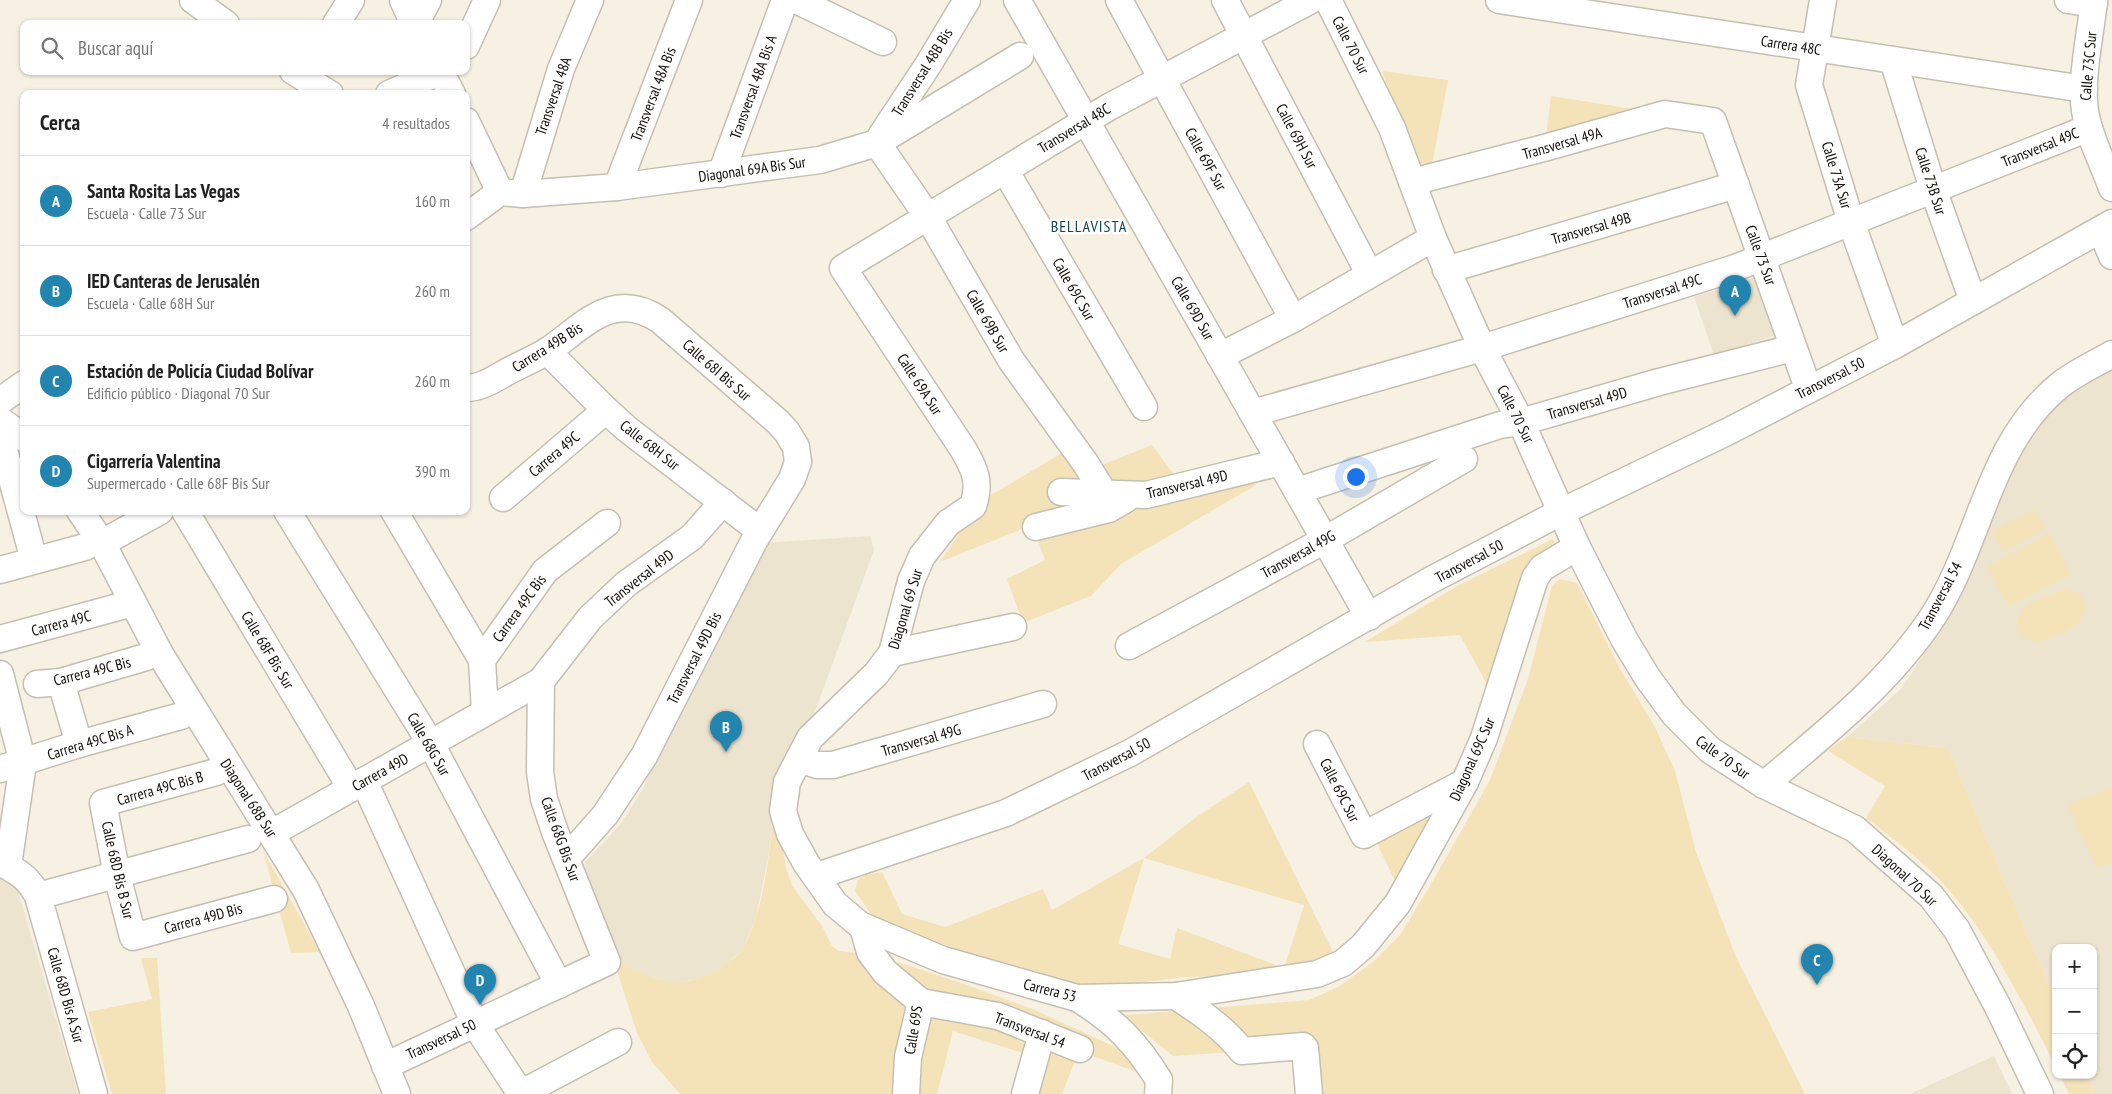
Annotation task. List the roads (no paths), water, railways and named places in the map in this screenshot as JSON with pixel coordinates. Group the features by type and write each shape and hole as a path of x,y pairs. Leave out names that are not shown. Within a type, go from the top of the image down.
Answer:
{"street":[{"path":"193,0 220,20"},
{"path":"402,0 412,20"},
{"path":"416,20 428,0"},
{"path":"470,37 487,0"},
{"name":"Transversal 48A","path":"511,193 560,69 590,0"},
{"name":"Transversal 48A Bis","path":"617,187 689,0"},
{"name":"Transversal 48A Bis A","path":"721,174 785,0"},
{"path":"796,0 883,42"},
{"name":"Transversal 48B Bis","path":"877,143 928,65 967,0"},
{"name":"Calle 69D Sur","path":"1017,0 1369,617"},
{"name":"Calle 69F Sur","path":"1119,0 1292,318"},
{"name":"Calle 69H Sur","path":"1225,0 1369,273"},
{"name":"Transversal 48C","path":"843,268 1086,121 1311,0"},
{"name":"Calle 70 Sur","path":"1328,0 1384,111 1446,270 1482,348 1521,422 1577,547 1624,639 1659,695 1674,714 1710,750 1764,785"},
{"name":"Carrera 48C","path":"1499,0 1633,10 1816,48 2084,89"},
{"name":"Calle 73A Sur","path":"1823,0 1809,85 1851,222 1896,345"},
{"path":"2068,0 2094,2"},
{"name":"Calle 73C Sur","path":"2094,2 2101,41 2084,89 2084,110 2112,188"},
{"name":"Diagonal 69A Bis Sur","path":"511,193 617,187 820,160 877,143 1020,56"},
{"name":"Calle 73B Sur","path":"1893,60 1933,189 1973,300"},
{"path":"297,78 322,90"},
{"path":"404,90 447,79"},
{"name":"Transversal 49A","path":"1412,182 1665,114 1713,121"},
{"name":"Calle 73 Sur","path":"1713,121 1808,388"},
{"path":"470,126 511,193 470,215"},
{"name":"Transversal 49C","path":"1253,413 1482,348 1735,268 2089,128"},
{"name":"Calle 69B Sur","path":"877,143 928,217 1011,360 1086,464 1105,495"},
{"name":"Calle 69C Sur","path":"1005,170 1144,407"},
{"name":"Transversal 49B","path":"1446,270 1736,185"},
{"path":"2106,226 2112,256"},
{"name":"Transversal 50","path":"817,876 1006,813 1130,752 1432,580 1561,512 1729,431 1808,388 1896,345 2106,226"},
{"path":"1220,356 1292,318 1433,238"},
{"name":"Calle 69A Sur","path":"843,268 975,469 978,483 973,506"},
{"name":"Carrera 49B Bis","path":"470,387 484,384 547,350 597,314 607,310 627,307"},
{"name":"Calle 68I Bis Sur","path":"627,307 640,310 660,320 778,422 788,432 796,447"},
{"name":"Transversal 49D","path":"1297,491 1500,425 1521,422 1659,382 1793,348"},
{"name":"Calle 68H Sur","path":"547,350 606,410 760,530"},
{"name":"Transversal 54","path":"1764,785 1861,701 1932,616 1953,577 2004,454 2030,417 2061,384 2112,354"},
{"path":"0,401 20,387"},
{"name":"Carrera 49C","path":"502,498 606,410"},
{"path":"0,420 20,435"},
{"path":"0,435 19,490"},
{"name":"Transversal 49D Bis","path":"567,858 605,815 644,756 760,530 792,478 798,462 796,447"},
{"name":"Transversal 49G","path":"1129,646 1325,540 1464,459"},
{"name":"Transversal 49D","path":"1061,492 1146,495 1281,462"},
{"path":"1036,527 1109,509 1133,495"},
{"name":"Transversal 49D","path":"541,681 590,618 626,584 692,537 723,502"},
{"name":"Diagonal 69 Sur","path":"799,759 810,738 876,674 892,654 910,581 922,556 948,523 973,506"},
{"path":"24,515 34,560"},
{"name":"Diagonal 68B Sur","path":"82,515 93,545 229,768 260,836 306,890 361,1006 397,1094"},
{"path":"0,570 93,545 152,515"},
{"name":"Calle 68F Bis Sur","path":"188,515 357,785 475,1024 520,1094"},
{"name":"Calle 68G Sur","path":"289,515 431,744 559,985"},
{"path":"396,515 482,660 485,712"},
{"name":"Carrera 49C Bis","path":"482,660 545,571 608,523"},
{"name":"Diagonal 69C Sur","path":"1342,963 1378,930 1398,903 1465,782 1494,711 1535,578 1542,568 1577,547"},
{"name":"Carrera 49C","path":"0,639 122,606"},
{"path":"892,654 1013,627"},
{"name":"Carrera 49C Bis","path":"80,744 49,683 146,657"},
{"path":"0,674 12,766 4,864"},
{"name":"Carrera 49D","path":"38,896 260,836 357,785 541,681"},
{"name":"Calle 68G Bis Sur","path":"541,681 540,772 544,799 555,832 607,962"},
{"name":"Transversal 49G","path":"799,759 817,765 833,765 1043,704"},
{"name":"Carrera 49C Bis A","path":"12,766 80,744 181,716"},
{"name":"Calle 69C Sur","path":"1317,744 1364,835 1465,782"},
{"path":"799,759 786,782 783,811 790,834 806,862 817,876"},
{"name":"Carrera 49C Bis B","path":"104,803 216,772"},
{"name":"Diagonal 70 Sur","path":"1764,785 1855,829 1931,896 1957,930 1998,1007 2040,1094"},
{"name":"Calle 68D Bis B Sur","path":"104,803 117,875 133,937"},
{"name":"Calle 68D Bis A Sur","path":"4,864 22,873 31,883 38,896 94,1094"},
{"name":"Carrera 53","path":"817,876 835,904 863,927 943,960 1077,998 1176,996 1317,974 1342,963"},
{"name":"Carrera 49D Bis","path":"133,937 274,899"},
{"name":"Calle 69S","path":"863,927 870,952 885,972 921,1002 908,1057 906,1094"},
{"name":"Transversal 50","path":"385,1066 607,962"},
{"path":"1176,996 1215,1022 1242,1051 1300,1045 1305,1048 1309,1094"},
{"path":"1077,998 1104,1014 1138,1048 1159,1080 1158,1094"},
{"name":"Transversal 54","path":"921,1002 998,1016 1080,1050"},
{"path":"1025,1094 1042,1033"},
{"path":"520,1094 618,1042"}],"place":[{"name":"Santa Rosita Las Vegas","path":"1735,316"},
{"name":"IED Canteras de Jerusalén","path":"726,752"},
{"name":"Estación de Policía Ciudad Bolívar","path":"1817,985"},
{"name":"Cigarrería Valentina","path":"480,1005"}],"district":[{"name":"BELLAVISTA","path":"1089,226"}]}
